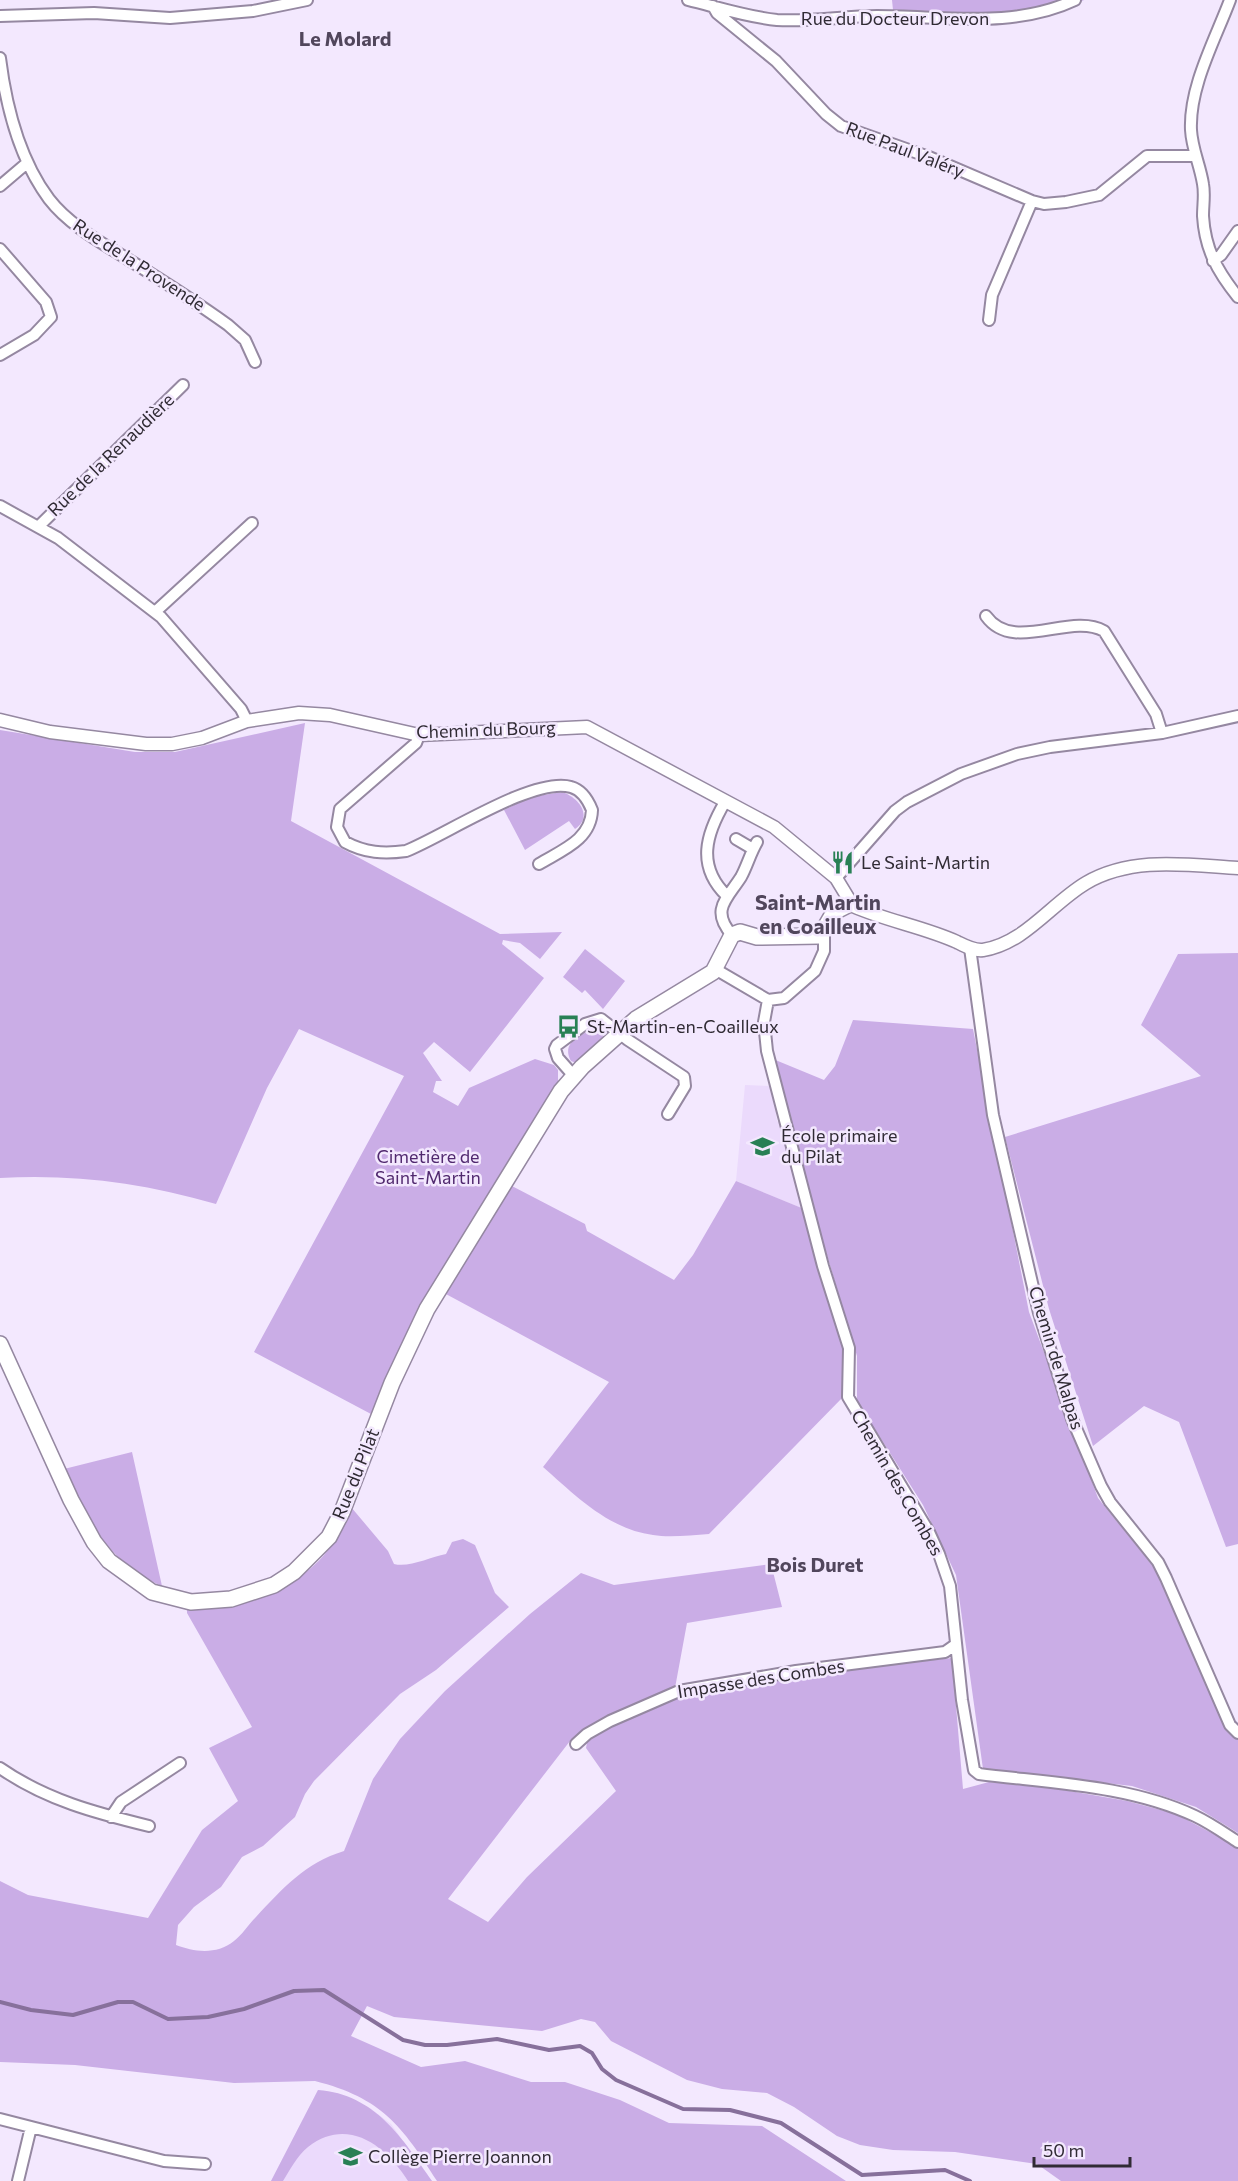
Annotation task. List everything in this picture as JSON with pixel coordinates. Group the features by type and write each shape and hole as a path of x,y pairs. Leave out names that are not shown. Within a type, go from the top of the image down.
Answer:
{"main road":[{"path":"716,969 732,935 740,932 758,937 784,935 806,939 820,936 834,912 850,904"},
{"name":"Rue du Pilat","path":"0,1344 76,1509 94,1542 109,1561 152,1592 191,1602 231,1599 274,1585 307,1560 329,1537 342,1512 392,1383 427,1309 537,1127 573,1075 620,1033 656,1005 716,969"}],"street":[{"path":"0,16 94,12 170,18 253,10 307,0"},
{"name":"Rue du Docteur Drevon","path":"688,0 778,20 876,16 1010,19 1036,15 1075,0"},
{"path":"1230,0 1194,98 1191,130 1194,156 1202,180 1205,236 1213,261 1238,297"},
{"name":"Rue Paul Valéry","path":"712,6 717,14 776,61 826,114 841,126 929,157 1032,201 1044,204 1099,195 1147,156 1194,156"},
{"name":"Rue de la Provende","path":"0,58 11,112 27,163 58,210 101,243 228,325 245,340 255,362"},
{"path":"0,186 27,163"},
{"path":"989,320 992,295 1032,201"},
{"path":"1213,261 1221,255 1238,231"},
{"path":"0,249 46,302 51,310 51,317 34,335 0,355"},
{"name":"Rue de la Renaudière","path":"39,526 183,385"},
{"name":"Rue de la Renaudière","path":"0,506 39,526 155,612 172,628 241,709 247,721"},
{"path":"155,612 252,523"},
{"path":"986,616 992,624 1005,632 1089,627 1104,631 1156,714 1162,733"},
{"name":"Chemin du Bourg","path":"0,720 50,732 146,744 172,744 202,738 247,721 299,713 330,715 419,735 587,728 692,781 725,802 774,827 836,878 850,904"},
{"path":"836,878 895,811 907,802 961,774 1017,754 1050,747 1162,733 1238,716"},
{"path":"419,735 416,743 340,809 337,827 345,842 368,851 387,854 406,851 526,792 558,786 572,787 582,793 592,810 589,829 579,839 539,864"},
{"path":"725,802 713,822 706,847 708,862 727,896"},
{"path":"732,935 725,927 722,917 723,902 742,875 754,846 736,839"},
{"path":"850,904 927,929 970,948 984,950 1006,942 1071,893 1103,875 1132,866 1183,864 1238,868"},
{"path":"716,969 768,1000 784,998 811,977 824,951 824,932"},
{"name":"Chemin de Malpas","path":"970,948 993,1115 1039,1313 1072,1419 1110,1502 1158,1562 1230,1725 1238,1733"},
{"name":"Chemin des Combes","path":"768,1000 764,1022 767,1050 820,1255 849,1348 848,1397 939,1554 950,1586 962,1700 976,1773 1069,1785 1140,1798 1194,1816 1238,1842"},
{"path":"573,1075 556,1054 555,1049 561,1040 594,1020 607,1021 620,1033 684,1077 685,1086 668,1114"},
{"name":"Impasse des Combes","path":"576,1744 587,1734 610,1721 679,1691 796,1671 945,1652 955,1645"},
{"path":"111,1817 121,1803 180,1763"},
{"path":"0,1768 57,1800 149,1826"},
{"path":"0,2119 164,2161 205,2164"},
{"path":"18,2181 31,2127"}],"shaded area":[{"name":"École primaire du Pilat","path":"745,1085 771,1086 778,1111 777,1121 782,1125 790,1158 788,1161 793,1167 803,1206 801,1208 736,1181"},
{"name":"Collège Pierre Joannon","path":"318,2090 370,2108 391,2124 432,2181 271,2181"}],"green space":[{"path":"892,0 1084,0 1053,14 994,24 931,23 893,10"},
{"name":"Cimetière de Saint-Martin","path":"305,723 291,821 500,934 562,932 540,959 520,943 503,940 502,944 544,978 470,1072 434,1042 423,1053 442,1081 436,1081 433,1092 458,1106 469,1088 535,1059 554,1065 558,1070 558,1084 414,1317 371,1414 254,1352 404,1076 299,1029 267,1088 216,1204 135,1185 55,1177 0,1178 0,730 135,752 175,752"},
{"path":"562,792 578,802 582,808 581,824 575,829 569,821 525,850 504,810 531,797"},
{"path":"585,949 625,981 603,1009 585,990 582,993 563,977"},
{"path":"1238,953 1238,1544 1226,1547 1179,1422 1144,1406 1093,1446 1049,1309 1005,1137 1201,1076 1141,1025 1178,954"},
{"path":"853,1020 973,1029 1029,1312 1098,1498 1160,1575 1225,1725 1238,1738 1238,1833 1196,1807 1132,1786 983,1769 956,1575 923,1505 857,1401 857,1356 802,1171 773,1059 824,1080 835,1066"},
{"path":"597,1028 604,1033 601,1041 576,1063 571,1061 568,1049 571,1044 575,1039"},
{"path":"736,1181 804,1209 821,1280 847,1360 843,1397 709,1534 666,1536 637,1532 621,1526 593,1509 543,1467 609,1382 444,1293 510,1185 585,1224 587,1231 674,1280 693,1255"},
{"path":"132,1452 162,1586 144,1577 128,1565 101,1538 90,1522 64,1469"},
{"path":"351,1507 388,1551 394,1564 413,1563 446,1554 452,1542 463,1539 475,1545 495,1593 509,1607 436,1670 400,1694 314,1781 305,1794 295,1817 263,1846 242,1857 221,1887 194,1907 178,1925 176,1945 205,1951 220,1949 240,1936 295,1878 318,1862 344,1851 373,1779 400,1739 445,1691 530,1614 581,1573 614,1585 771,1564 782,1607 687,1623 675,1688 636,1705 570,1741 448,1899 488,1922 527,1877 616,1791 586,1748 588,1738 610,1725 680,1694 810,1673 952,1658 963,1789 989,1782 1041,1786 1127,1801 1176,1814 1238,1847 1238,2181 1061,2181 1037,2164 955,2152 893,2150 860,2145 837,2136 794,2107 767,2093 722,2089 687,2080 611,2041 595,2022 581,2019 542,2031 394,2017 367,2006 351,2036 421,2067 465,2061 531,2082 565,2082 620,2100 669,2123 762,2126 846,2181 437,2181 413,2145 388,2117 357,2096 315,2081 234,2083 75,2065 0,2062 0,1881 28,1895 148,1918 202,1830 238,1801 209,1748 252,1727 187,1613 187,1608 229,1605 250,1600 289,1583 322,1557 337,1536"},
{"path":"318,2090 338,2093 371,2109 398,2135 432,2181 408,2181 389,2157 365,2139 337,2134 323,2138 308,2147 283,2181 271,2181"}],"waterway":[{"path":"0,2002 31,2010 73,2015 118,2002 133,2002 168,2019 208,2017 244,2009 294,1991 324,1990 403,2040 425,2045 447,2045 497,2039 549,2050 580,2046 592,2053 602,2069 616,2080 683,2109 730,2110 781,2123 862,2175 945,2170 970,2181"}],"place":[{"name":"Le Saint-Martin","path":"843,863"},
{"name":"St-Martin-en-Coailleux","path":"569,1027"},
{"name":"École primaire du Pilat","path":"763,1146"},
{"name":"Collège Pierre Joannon","path":"350,2157"}],"district":[{"name":"Le Molard","path":"345,39"},
{"name":"Saint-Martin en Coailleux","path":"818,915"},
{"name":"Bois Duret","path":"815,1565"}]}
